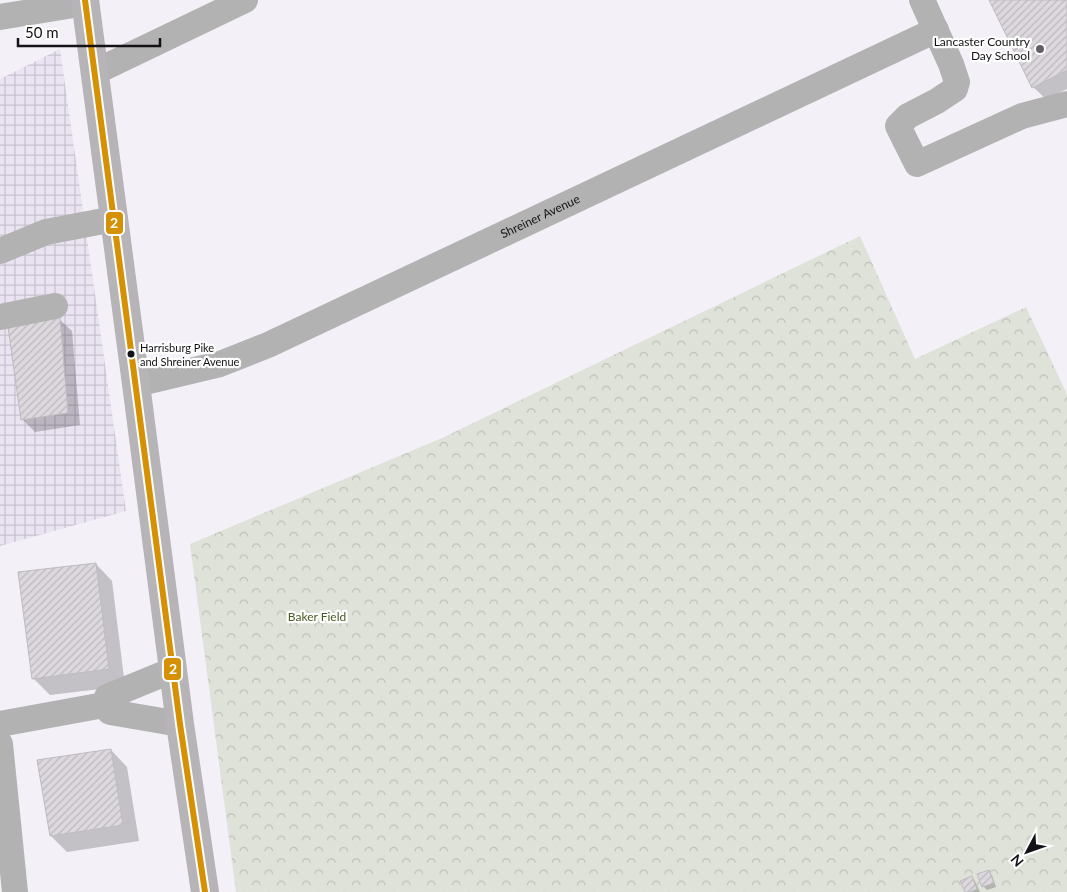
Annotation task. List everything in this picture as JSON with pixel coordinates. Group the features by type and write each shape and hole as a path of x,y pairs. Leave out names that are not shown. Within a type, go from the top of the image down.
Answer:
{"main road":[{"path":"86,2 180,724 205,892"}],"street":[{"path":"95,72 245,0"},
{"path":"922,0 951,64 957,82 955,89 908,116 898,126 917,164 1022,116 1067,104"},
{"path":"0,17 86,2"},
{"name":"Shreiner Avenue","path":"136,384 220,364 268,345 936,30"},
{"path":"0,251 46,232 114,219"},
{"path":"0,317 55,306"},
{"path":"104,706 108,697 173,670"},
{"path":"0,724 104,706"},
{"path":"104,706 110,712 180,724"},
{"path":"0,744 16,892"}],"shaded area":[{"path":"60,49 126,511 0,546 0,79"}],"green space":[{"name":"Baker Field","path":"860,236 915,359 1026,307 1067,394 1067,892 236,892 190,544 442,438"}],"building":[{"name":"Lancaster Country Day School","path":"989,0 1067,0 1067,70 1032,88"},
{"path":"60,317 68,413 21,420 8,327"},
{"path":"96,563 109,669 32,679 18,572"},
{"path":"111,749 123,825 50,836 37,760"},
{"path":"989,870 994,883 982,887 977,874"},
{"path":"972,876 977,889 965,892 960,881"}],"transit line":[{"name":"2","path":"85,0 180,724 205,892"}],"place":[{"name":"Lancaster Country Day School","path":"1040,49"},
{"name":"Harrisburg Pike and Shreiner Avenue","path":"131,354"}]}
